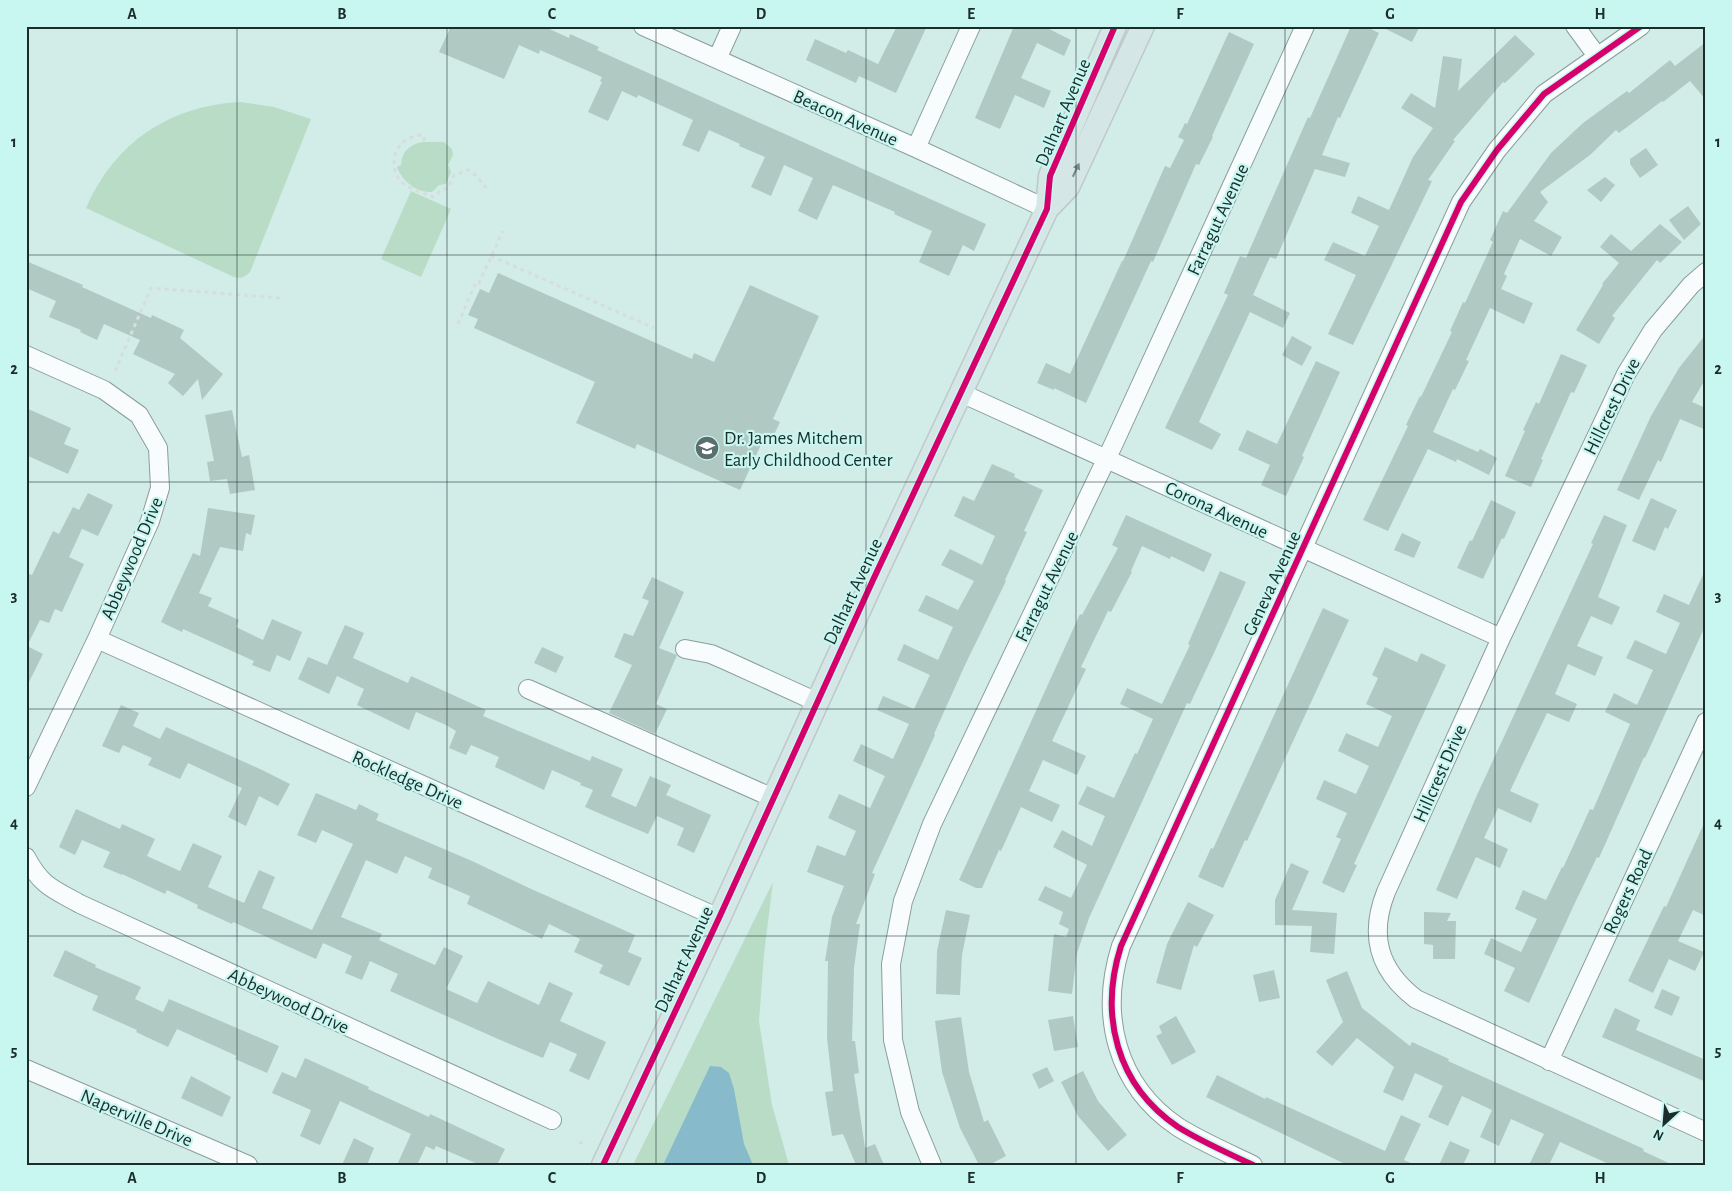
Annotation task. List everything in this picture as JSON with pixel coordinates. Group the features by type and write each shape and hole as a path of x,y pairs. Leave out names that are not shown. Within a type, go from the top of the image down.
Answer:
{"main road":[{"name":"Dalhart Avenue","path":"1047,209 1050,176 1115,26"},
{"name":"Dalhart Avenue","path":"603,1165 1047,209 1068,187 1143,26"}],"street":[{"name":"Beacon Avenue","path":"644,26 1047,209"},
{"path":"717,59 732,26"},
{"path":"916,148 971,26"},
{"name":"Farragut Avenue","path":"932,1165 910,1112 893,1040 892,964 903,901 932,824 1107,458 1306,26"},
{"path":"1575,26 1597,56"},
{"name":"Geneva Avenue","path":"1253,1165 1202,1141 1178,1126 1162,1114 1144,1096 1132,1080 1116,1041 1112,1018 1112,983 1115,966 1128,929 1461,202 1497,150 1544,94 1641,26"},
{"name":"Hillcrest Drive","path":"1706,272 1691,285 1652,330 1626,374 1501,638 1380,905 1377,921 1377,935 1385,964 1405,990 1416,999 1706,1132"},
{"name":"Abbeywood Drive","path":"26,355 104,390 139,415 158,448 160,488 150,522 26,788"},
{"name":"Corona Avenue","path":"961,393 1501,638"},
{"name":"Rockledge Drive","path":"97,639 719,918"},
{"path":"685,649 710,654 817,702"},
{"path":"528,689 773,798"},
{"name":"Rogers Road","path":"1549,1061 1706,722"},
{"name":"Abbeywood Drive","path":"28,866 45,885 80,904 552,1120"},
{"name":"Naperville Drive","path":"26,1069 248,1165"}],"path":[{"path":"424,141 424,136 421,135 405,140 399,147 395,156 394,166 397,176 404,184 433,197 443,189 448,188 454,175 468,170 476,173 483,186 490,192"},
{"path":"458,324 476,282 479,283 503,230"},
{"path":"492,256 654,328"},
{"path":"115,371 151,288 281,298"},
{"path":"579,1142 586,1145"}],"green space":[{"path":"240,102 274,107 311,119 250,272 246,275 241,278 234,277 86,208 112,164 147,132 168,120 190,111 214,105"},
{"path":"422,142 444,142 452,149 453,155 448,165 451,172 446,184 439,185 432,192 426,192 411,185 402,177 397,167 401,165 407,149"},
{"path":"411,191 451,209 421,277 381,259"},
{"path":"773,882 764,954 759,1021 772,1105 789,1165 633,1165"}],"water":[{"path":"710,1066 721,1067 729,1073 734,1089 744,1144 753,1165 663,1165"}],"building":[{"path":"451,26 543,26 569,38 570,34 599,47 597,50 986,224 974,251 963,245 949,276 919,262 932,231 894,214 895,212 833,185 817,220 798,211 813,178 784,165 771,196 751,187 765,157 709,130 699,152 682,145 693,120 638,95 637,98 622,91 608,121 588,112 602,82 600,81 602,77 540,50 539,54 519,45 504,79 439,52"},
{"path":"897,26 927,26 896,93 859,76 856,83 806,60 815,39 846,53 848,50 878,64"},
{"path":"1014,26 1043,26 1071,40 1064,56 1037,43 1021,78 1051,91 1044,108 1015,95 1000,129 975,118"},
{"path":"1351,26 1365,26 1379,33 1340,118 1338,117 1322,155 1350,163 1345,177 1315,169 1276,259 1270,257 1253,295 1290,313 1283,328 1250,312 1199,422 1221,434 1212,450 1165,428 1228,295 1224,293 1240,256 1246,258 1308,117 1310,118"},
{"path":"1380,26 1420,26 1412,42"},
{"path":"1229,32 1254,44 1213,137 1199,165 1196,164 1153,262 1151,261 1086,403 1054,388 1054,390 1037,383 1046,363 1070,374 1165,166 1170,168 1184,140 1178,137 1185,123 1187,124"},
{"path":"1515,35 1535,54 1505,83 1503,82 1453,140 1455,141 1428,180 1432,181 1353,345 1328,334 1356,275 1324,260 1333,242 1365,256 1379,226 1351,213 1358,196 1389,210 1413,157 1433,128 1401,108 1411,93 1435,108 1443,56 1462,59 1458,91"},
{"path":"1706,42 1706,100 1690,81 1619,133 1616,130 1590,155 1540,192 1548,202 1534,221 1562,237 1551,256 1520,239 1504,274 1507,276 1501,289 1533,303 1524,324 1490,308 1466,360 1469,361 1455,390 1453,389 1433,432 1478,452 1480,449 1497,458 1489,475 1457,459 1456,462 1428,449 1388,531 1363,520 1408,426 1406,425 1452,332 1450,331 1463,302 1465,303 1493,242 1490,240 1503,211 1507,213 1551,153 1583,123 1627,91 1629,93 1670,60 1675,66"},
{"path":"1646,148 1658,165 1640,178 1630,164 1630,159"},
{"path":"1605,177 1615,185 1601,202 1587,190"},
{"path":"1688,206 1701,224 1684,240 1669,220"},
{"path":"1660,224 1682,242 1660,263 1657,260 1612,316 1615,318 1599,344 1576,330 1602,284 1619,263 1600,247 1611,234 1631,251"},
{"path":"26,261 83,285 82,287 151,318 152,315 184,330 180,338 223,374 202,400 198,379 183,396 168,383 175,374 133,354 140,340 104,324 97,340 80,332 81,330 49,317 56,301 26,288"},
{"path":"498,273 692,359 694,353 714,362 750,285 819,316 773,419 780,422 773,437 766,434 740,490 637,444 635,449 576,423 595,382 474,328 478,319 468,315 480,289 489,293"},
{"path":"1706,334 1706,378 1692,402 1706,408 1706,430 1680,419 1661,462 1658,460 1639,500 1617,490 1651,416 1679,368"},
{"path":"1292,336 1312,347 1302,366 1282,355"},
{"path":"1561,354 1587,365 1574,393 1571,392 1541,459 1543,460 1531,487 1505,476 1525,431 1523,430 1536,402 1539,404"},
{"path":"1316,361 1340,372 1286,496 1261,485 1270,465 1238,450 1247,430 1277,444"},
{"path":"26,408 71,428 64,444 79,450 68,474 26,455"},
{"path":"232,410 242,457 249,455 255,490 230,494 227,479 210,481 207,462 214,461 205,415"},
{"path":"992,464 1015,474 1014,477 1043,490 1024,531 1027,532 1006,581 965,665 872,873 875,874 856,924 860,924 854,968 852,1041 855,1041 859,1073 854,1074 865,1148 875,1144 884,1165 856,1165 843,1134 832,1136 825,1092 833,1091 827,1038 828,961 825,961 832,917 844,886 807,872 817,845 845,856 856,831 828,818 839,794 870,808 885,776 853,761 861,744 893,759 909,724 877,710 883,696 914,709 930,675 897,660 904,644 938,660 953,627 918,611 926,595 958,610 974,581 941,565 950,549 982,565 995,536 954,516 963,496 974,501"},
{"path":"88,493 113,505 98,536 82,529 69,557 84,564 62,612 55,609 49,623 40,620 27,646 43,654 26,688 26,573 32,575 53,531 59,534 73,507 79,510"},
{"path":"1651,498 1677,510 1668,529 1665,527 1655,551 1632,541"},
{"path":"1491,500 1516,512 1483,579 1457,568"},
{"path":"208,508 255,515 251,535 246,533 243,551 220,547 199,593 212,598 208,606 239,620 236,627 263,640 272,619 302,632 290,661 277,655 270,672 252,665 254,661 183,629 182,632 161,622 193,553 200,556"},
{"path":"1126,515 1212,554 1204,572 1171,556 1170,559 1142,546 1132,572 1111,612 1108,611 1081,667 1086,669 1052,741 1086,756 1077,775 1043,760 1029,791 1060,805 1052,822 1021,807 982,888 976,888 959,880 1080,614 1082,615 1118,548 1112,545"},
{"path":"1604,515 1627,525 1598,597 1620,607 1612,625 1591,616 1577,646 1603,657 1595,676 1568,664 1555,694 1577,704 1569,722 1547,713 1510,791 1539,804 1531,823 1498,808 1484,838 1508,849 1500,868 1476,857 1457,899 1436,890 1477,795 1593,544 1591,543"},
{"path":"1402,533 1421,542 1414,558 1394,550"},
{"path":"1706,568 1706,624 1599,858 1597,857 1529,1003 1504,991 1515,968 1484,954 1491,938 1521,952 1537,919 1515,909 1523,890 1546,900 1590,809 1593,810 1630,724 1605,712 1614,693 1637,705 1653,670 1626,658 1635,640 1666,654 1680,623 1656,612 1664,594 1689,605"},
{"path":"1220,571 1246,582 1190,704 1187,703 1089,918 1077,953 1072,994 1048,991 1054,934 1066,937 1069,929 1059,924 1063,912 1038,900 1045,886 1071,898 1087,865 1053,847 1062,830 1092,846 1105,816 1078,804 1087,786 1114,798 1153,719 1120,704 1127,688 1162,704 1190,645 1188,644"},
{"path":"652,577 684,592 659,648 677,655 656,704 667,709 655,734 609,713 632,665 614,657 624,633 633,636 649,601 642,598"},
{"path":"1323,608 1349,620 1247,841 1245,840 1223,888 1198,877 1211,848 1213,849"},
{"path":"345,625 364,633 353,658 408,683 411,676 486,710 483,716 590,761 592,756 623,769 611,796 636,807 650,776 671,785 666,795 711,815 694,853 677,845 684,828 657,816 648,834 585,807 593,790 552,770 544,790 495,767 499,757 471,745 466,755 449,748 456,731 444,724 416,712 409,730 357,705 364,689 337,676 329,694 298,679 308,657 327,665"},
{"path":"542,647 564,657 556,673 534,663"},
{"path":"1385,647 1417,662 1421,653 1446,665 1354,864 1357,865 1344,893 1322,883 1341,839 1336,837 1347,813 1316,799 1324,780 1356,794 1369,766 1338,751 1346,733 1378,747 1392,716 1366,704 1378,678 1372,675"},
{"path":"121,705 139,713 133,726 160,739 166,727 290,784 278,806 259,796 246,826 228,817 242,788 188,763 180,779 148,765 152,758 123,745 119,753 102,746"},
{"path":"316,793 356,810 359,804 379,814 376,820 635,935 628,952 642,958 629,986 599,973 603,965 574,952 580,939 549,924 542,939 467,904 470,896 428,878 432,868 405,856 397,874 366,860 341,917 382,934 379,940 435,965 444,947 463,956 446,989 477,1003 488,981 539,1005 549,982 573,993 560,1021 606,1042 589,1080 569,1071 577,1054 550,1042 543,1058 390,991 398,974 370,961 362,980 345,973 352,956 323,943 316,959 197,908 198,905 167,890 165,894 103,867 110,852 82,840 75,855 59,847 76,809 120,829 122,824 155,839 147,856 180,871 193,843 222,856 208,887 244,903 259,870 275,877 262,908 312,930 353,844 322,830 316,843 297,835"},
{"path":"1706,819 1706,916 1693,910 1678,941 1704,952 1695,971 1669,959 1653,993 1628,981 1664,906 1666,907"},
{"path":"1291,863 1309,871 1292,910 1337,913 1334,954 1310,952 1312,926 1275,925 1275,900"},
{"path":"1188,902 1214,915 1197,947 1194,945 1181,990 1156,983 1167,944"},
{"path":"946,910 970,915 962,955 960,995 936,994 937,951"},
{"path":"1424,912 1451,913 1447,921 1456,921 1455,959 1433,959 1433,945 1424,944"},
{"path":"65,950 96,965 95,967 141,987 135,999 163,1012 169,999 279,1046 267,1073 235,1059 237,1056 177,1029 168,1047 136,1032 137,1030 92,1010 98,996 53,976"},
{"path":"1274,970 1280,998 1259,1002 1253,975"},
{"path":"1347,971 1362,1008 1410,1046 1412,1042 1449,1059 1448,1061 1644,1149 1643,1151 1673,1165 1611,1165 1560,1142 1549,1165 1529,1165 1544,1134 1511,1119 1499,1146 1480,1137 1492,1110 1462,1096 1448,1126 1428,1117 1443,1086 1415,1073 1403,1101 1383,1092 1394,1067 1357,1038 1332,1066 1316,1052 1343,1022 1326,980"},
{"path":"1662,989 1680,997 1672,1016 1654,1008"},
{"path":"1615,1008 1640,1020 1636,1030 1706,1060 1706,1082 1602,1037"},
{"path":"1073,1016 1078,1047 1054,1051 1048,1020"},
{"path":"1176,1016 1196,1052 1172,1065 1156,1036 1162,1033 1159,1026"},
{"path":"961,1017 969,1072 984,1122 988,1120 1006,1156 989,1165 979,1165 960,1128 942,1072 935,1021"},
{"path":"305,1058 429,1117 430,1114 505,1149 497,1165 480,1165 436,1146 434,1150 426,1146 417,1165 397,1165 411,1134 340,1101 320,1145 300,1136 311,1110 272,1093 282,1072 296,1078"},
{"path":"1047,1067 1054,1081 1039,1089 1032,1074"},
{"path":"1083,1071 1098,1101 1127,1135 1108,1151 1078,1116 1061,1082"},
{"path":"1217,1075 1265,1099 1266,1097 1385,1151 1401,1115 1421,1124 1404,1160 1415,1165 1347,1165 1206,1097"},
{"path":"191,1076 231,1097 222,1117 181,1098"},
{"path":"354,1138 374,1148 367,1165 342,1165"},
{"path":"1450,1141 1470,1150 1463,1165 1439,1165"}],"cycle path":[{"path":"603,1165 719,918 873,580 1047,209 1050,176 1115,26"},
{"path":"1253,1165 1178,1127 1157,1110 1140,1091 1127,1069 1118,1047 1113,1023 1112,997 1121,946 1461,202 1497,150 1544,94 1641,26"}],"place":[{"name":"Dr. James Mitchem Early Childhood Center","path":"707,448"}]}
